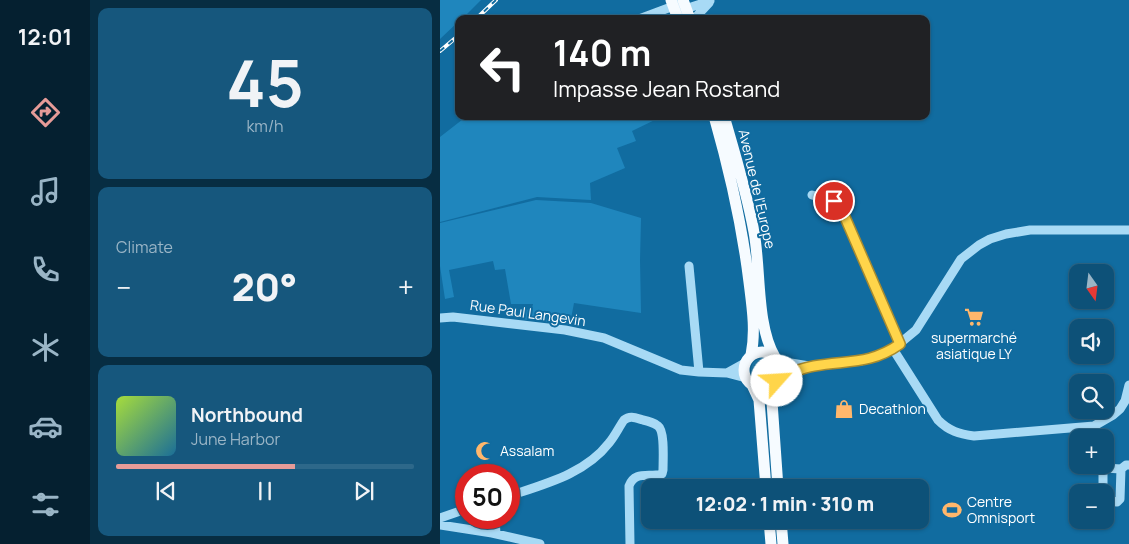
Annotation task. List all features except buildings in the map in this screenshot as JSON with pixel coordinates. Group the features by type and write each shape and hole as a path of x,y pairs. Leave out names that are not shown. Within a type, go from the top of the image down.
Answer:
{"main road":[{"name":"Avenue de l'Europe","path":"715,120 728,164 744,236 754,319 748,359"},
{"name":"Avenue de l'Europe","path":"725,120 740,171 754,233 765,336 777,359"},
{"path":"765,479 759,400 744,368 748,359 761,352 771,354 777,359 780,366 772,402 777,479"},
{"path":"749,382 763,388 777,380"},
{"path":"769,529 771,544"},
{"path":"782,529 783,544"}],"street":[{"path":"657,15 711,1"},
{"path":"812,195 834,201 841,208 897,346 938,420 945,427 957,434 974,436 1094,426 1120,409 1125,400 1129,385"},
{"path":"777,380 812,366 861,361 897,346 916,330 961,259 985,242 1006,234 1030,230 1129,230"},
{"path":"688,266 699,372"},
{"name":"Rue Paul Langevin","path":"440,318 453,317 565,330 604,338 681,370 727,373 749,382"},
{"path":"727,373 748,359"},
{"path":"777,359 812,366"},
{"path":"520,492 549,483 582,467 609,444 627,417 652,423 658,426 662,432 664,470 662,474 658,475 637,476 629,486 630,544"},
{"path":"1103,484 1105,468 1125,467 1120,499 1114,502"},
{"path":"440,518 455,512"},
{"path":"440,525 455,526"},
{"path":"470,529 540,544"},
{"path":"496,529 496,534"}],"shaded area":[{"path":"440,0 481,0 466,15 455,15 455,25 440,39"},
{"path":"462,120 655,120 632,131 636,141 617,148 625,168 590,183 591,200 537,197 440,222 440,137"},
{"path":"536,200 591,203 641,218 641,313 574,303 570,324 520,319 524,311 532,308 533,304 511,304 505,269 495,270 493,261 449,270 454,297 445,299 440,266 440,223"},
{"path":"763,358 772,361 775,370 772,379 763,382 754,379 751,370 754,361"}],"railway":[{"path":"480,15 496,0"},
{"path":"440,51 455,38"}],"place":[{"name":"supermarché asiatique LY","path":"974,317"},
{"name":"Decathlon","path":"844,409"},
{"name":"Assalam","path":"485,451"},
{"name":"Centre Omnisport","path":"952,510"}],"route":[{"path":"777,381 780,376 812,366 861,361 878,356 900,344 841,208 834,201"}]}
